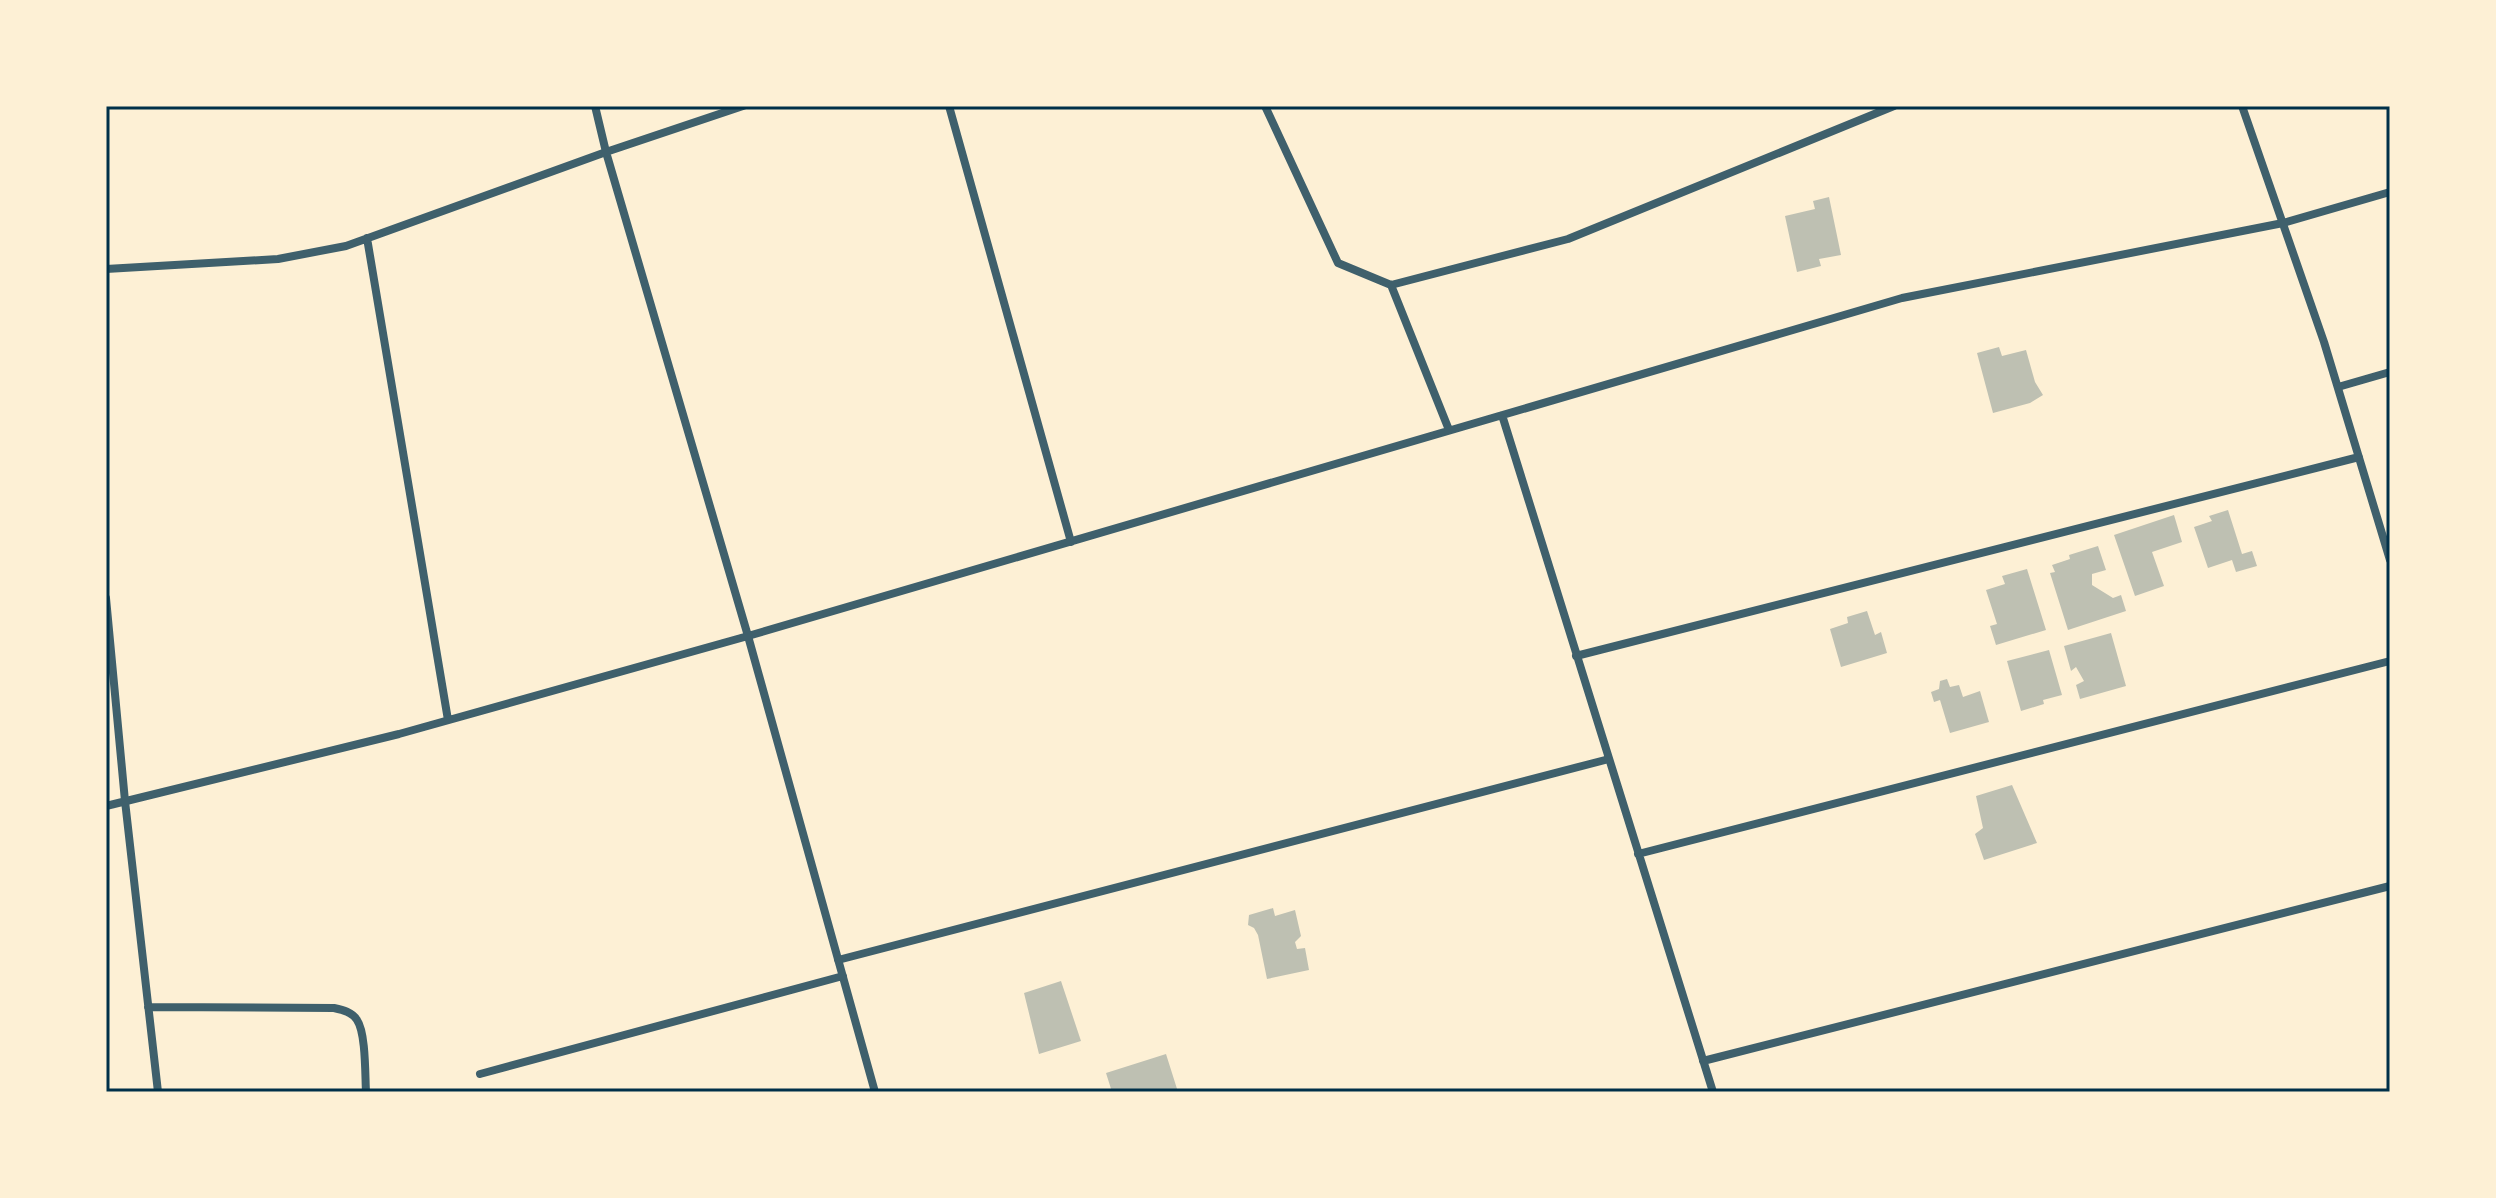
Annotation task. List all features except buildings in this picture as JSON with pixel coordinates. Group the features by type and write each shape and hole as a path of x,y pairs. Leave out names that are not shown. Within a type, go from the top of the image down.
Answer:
{"street":[{"path":"595,106 875,1092"},
{"path":"106,269 278,259 346,246 743,106"},
{"path":"949,106 1071,542"},
{"path":"1265,106 1338,263 1391,285 1568,239 1894,106"},
{"path":"2242,106 2338,387 2390,560"},
{"path":"106,806 448,720 748,636 1902,298 2283,223 2390,192"},
{"path":"367,238 448,720"},
{"path":"1391,285 1449,430"},
{"path":"2338,387 2390,372"},
{"path":"1502,415 1713,1092"},
{"path":"1576,656 2359,457"},
{"path":"106,598 158,1092"},
{"path":"1638,854 2390,661"},
{"path":"838,960 1609,759"},
{"path":"1703,1061 2390,886"},
{"path":"480,1074 843,976"},
{"path":"148,1007 334,1008 347,1011 356,1017 360,1028 366,1092"}]}
